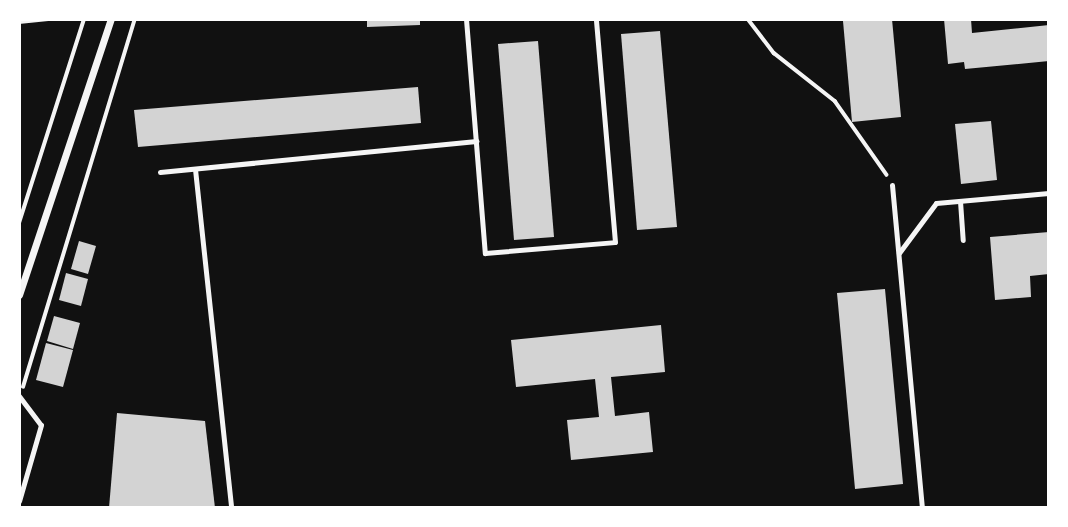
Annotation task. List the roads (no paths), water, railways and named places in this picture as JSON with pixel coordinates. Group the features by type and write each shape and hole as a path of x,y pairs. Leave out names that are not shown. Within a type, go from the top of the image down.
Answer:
{"street":[{"path":"19,295 111,19"}],"lane":[{"path":"466,19 485,253 615,242 596,19"},
{"path":"160,172 476,141"},
{"path":"195,169 231,508"},
{"path":"892,185 922,508"},
{"path":"899,254 936,203 1049,193"},
{"path":"960,201 963,240"},
{"path":"19,501 41,425 20,396"}]}
